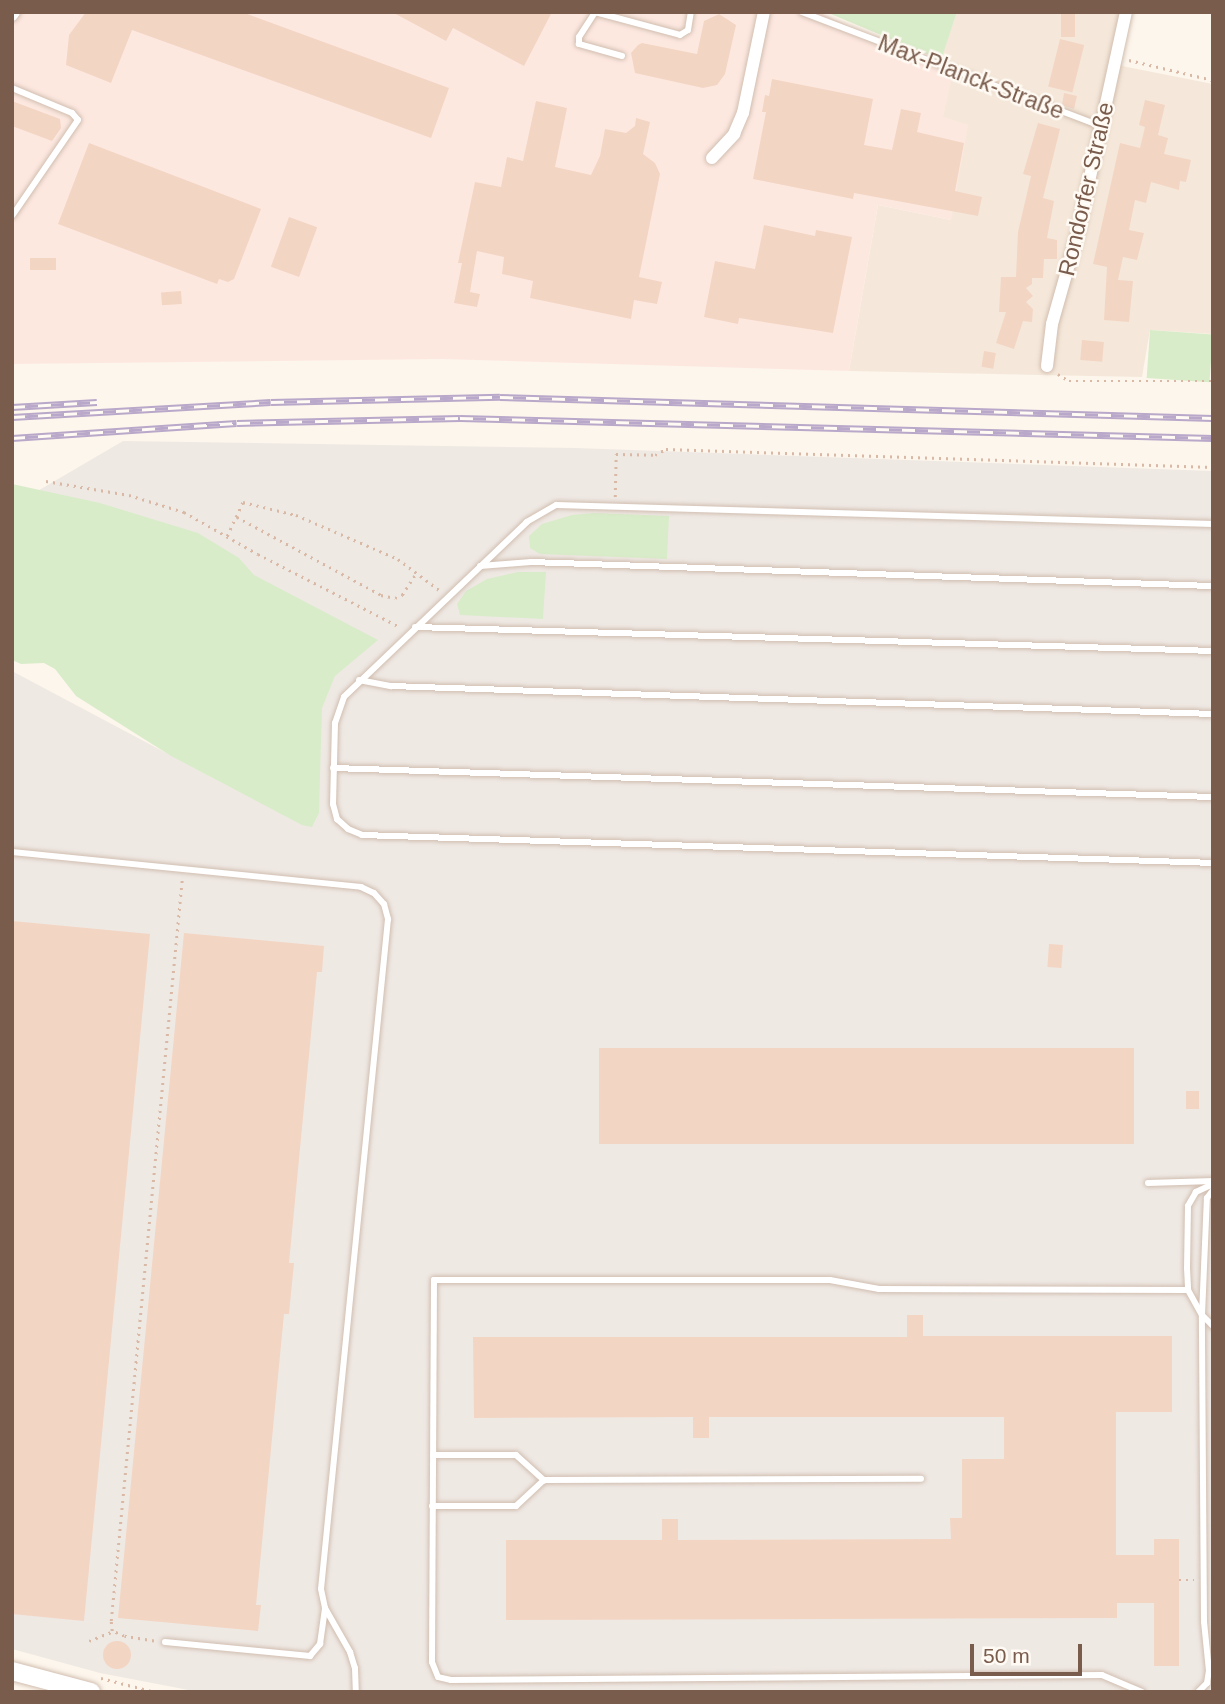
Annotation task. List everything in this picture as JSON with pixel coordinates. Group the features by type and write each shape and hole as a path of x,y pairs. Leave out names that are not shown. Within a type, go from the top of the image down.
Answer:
{"main road":[{"path":"12,1671 91,1692"}],"street":[{"path":"712,158 734,134 743,113 764,12"},
{"name":"Rondorfer Straße","path":"1047,366 1052,324 1078,233 1126,12"}],"lane":[{"path":"622,56 579,44 579,37 595,12 680,36 688,30 691,12"},
{"name":"Max-Planck-Straße","path":"802,12 1101,126"},
{"path":"12,88 72,113 78,120 12,216"},
{"path":"1213,524 614,504 568,503 549,507 527,522 478,566 359,680 340,705 335,723 333,768 333,804 337,819 348,829 362,835 1213,863"},
{"path":"478,566 531,562 1213,586"},
{"path":"412,629 1213,651"},
{"path":"359,680 391,686 1213,714"},
{"path":"333,768 1213,797"},
{"path":"12,852 361,887 374,893 384,904 387,919 321,1588 325,1608 350,1652 355,1668 356,1692"},
{"path":"1148,1183 1213,1183"},
{"path":"1213,1183 1196,1192 1188,1206 1188,1290 1202,1315 1213,1326"},
{"path":"1198,1692 1207,1683 1209,1671 1204,1622 1202,1315 1207,1198 1213,1190"},
{"path":"1142,1692 1102,1675 451,1680 438,1677 432,1662 433,1280 830,1280 878,1289 1188,1290"},
{"path":"433,1455 516,1455 544,1480 921,1479"},
{"path":"432,1506 516,1506 544,1480"},
{"path":"165,1642 310,1656 320,1644 325,1608"}],"path":[{"path":"1116,57 1213,80"},
{"path":"1047,366 1069,382 1213,381"},
{"path":"614,504 616,454 654,455 666,449 1213,467"},
{"path":"46,481 94,487 165,504 201,519 227,536 412,629"},
{"path":"227,536 243,502 296,515 398,559 447,596"},
{"path":"237,517 381,595 395,598 402,595 417,571"},
{"path":"112,1631 183,869"},
{"path":"89,1641 112,1631 124,1636 165,1642"}],"shaded area":[{"path":"12,12 819,12 952,76 943,117 968,125 951,220 878,205 849,371 441,359 12,364"},
{"path":"957,12 1132,12 1121,55 1122,66 1213,84 1213,334 1150,330 1142,377 849,371 878,205 951,220 942,118 951,76 937,70"},
{"path":"123,441 576,448 1213,471 1213,1692 199,1692 100,1673 12,1649 12,671 234,789 12,506"}],"green space":[{"path":"826,12 957,12 941,60"},
{"path":"1150,330 1213,334 1209,382 1147,378"},
{"path":"12,484 100,503 198,533 239,558 254,575 378,640 335,676 322,708 319,813 312,827 302,825 171,756 76,696 55,669 44,663 21,664 12,660"},
{"path":"594,513 669,516 667,559 540,554 530,548 529,536 542,524 572,515"},
{"path":"518,572 546,572 543,619 460,615 457,604 466,591 487,579"}],"building":[{"path":"86,12 242,12 449,88 431,138 132,30 111,83 66,65 69,35"},
{"path":"392,12 552,12 524,66 453,28 446,41"},
{"path":"1061,12 1075,12 1075,37 1061,37"},
{"path":"719,14 736,25 725,74 717,85 703,88 635,73 631,53 638,45 642,43 697,54 704,21"},
{"path":"1060,39 1084,45 1072,93 1048,87"},
{"path":"772,79 873,99 864,145 892,150 901,109 921,113 917,132 964,143 955,191 982,197 978,216 854,193 853,199 753,179 766,112 762,112 765,95 769,96"},
{"path":"1064,93 1077,96 1074,109 1062,105"},
{"path":"1145,100 1165,105 1158,135 1168,138 1164,154 1191,160 1186,182 1180,181 1179,190 1151,182 1146,203 1135,200 1129,230 1144,233 1137,260 1123,257 1118,280 1133,281 1129,322 1104,320 1107,267 1093,264 1120,143 1140,148 1145,127 1139,125"},
{"path":"12,101 60,119 61,128 52,141 12,126"},
{"path":"536,101 567,108 555,167 591,175 600,156 605,129 626,133 635,126 636,118 650,122 643,154 655,163 660,174 639,277 662,282 657,304 634,300 631,319 530,298 533,281 502,274 504,257 477,251 470,292 480,294 477,307 454,303 462,263 458,263 475,182 501,187 507,157 523,161"},
{"path":"1038,123 1060,129 1043,198 1054,201 1047,238 1057,240 1057,259 1044,259 1043,278 1032,278 1032,284 1026,288 1033,296 1026,302 1033,309 1032,322 1023,321 1014,349 996,343 1006,312 999,312 1001,277 1016,277 1018,232 1031,176 1023,174"},
{"path":"89,143 261,209 234,279 228,282 219,279 217,284 58,224"},
{"path":"289,217 317,227 299,277 271,267"},
{"path":"764,225 815,236 816,230 852,237 833,333 739,318 738,324 704,317 715,261 755,269"},
{"path":"30,258 56,258 56,270 30,270"},
{"path":"181,291 182,304 162,305 161,292"},
{"path":"1082,340 1104,342 1102,362 1080,360"},
{"path":"984,351 996,353 993,369 981,367"},
{"path":"12,921 150,934 84,1621 12,1614"},
{"path":"184,933 324,946 322,972 317,972 289,1263 294,1263 289,1314 284,1314 256,1605 261,1605 258,1631 118,1618"},
{"path":"1049,944 1063,945 1061,968 1047,967"},
{"path":"599,1048 1134,1048 1134,1144 599,1144"},
{"path":"1186,1091 1199,1091 1199,1109 1186,1109"},
{"path":"907,1315 923,1315 923,1336 1172,1336 1172,1412 1116,1412 1116,1555 1154,1555 1154,1539 1179,1539 1179,1666 1154,1666 1154,1603 1117,1603 1117,1618 506,1620 506,1540 662,1540 662,1519 678,1519 678,1540 951,1539 950,1518 962,1518 962,1459 1004,1459 1004,1417 709,1417 709,1438 693,1438 693,1417 474,1418 473,1337 907,1337"},
{"path":"117,1641 127,1645 131,1655 127,1665 117,1669 107,1665 103,1655 107,1645"}],"railway":[{"path":"12,417 271,402 500,397 1213,418"},
{"path":"12,407 97,402"},
{"path":"12,438 237,423 460,418 1213,438"}]}
